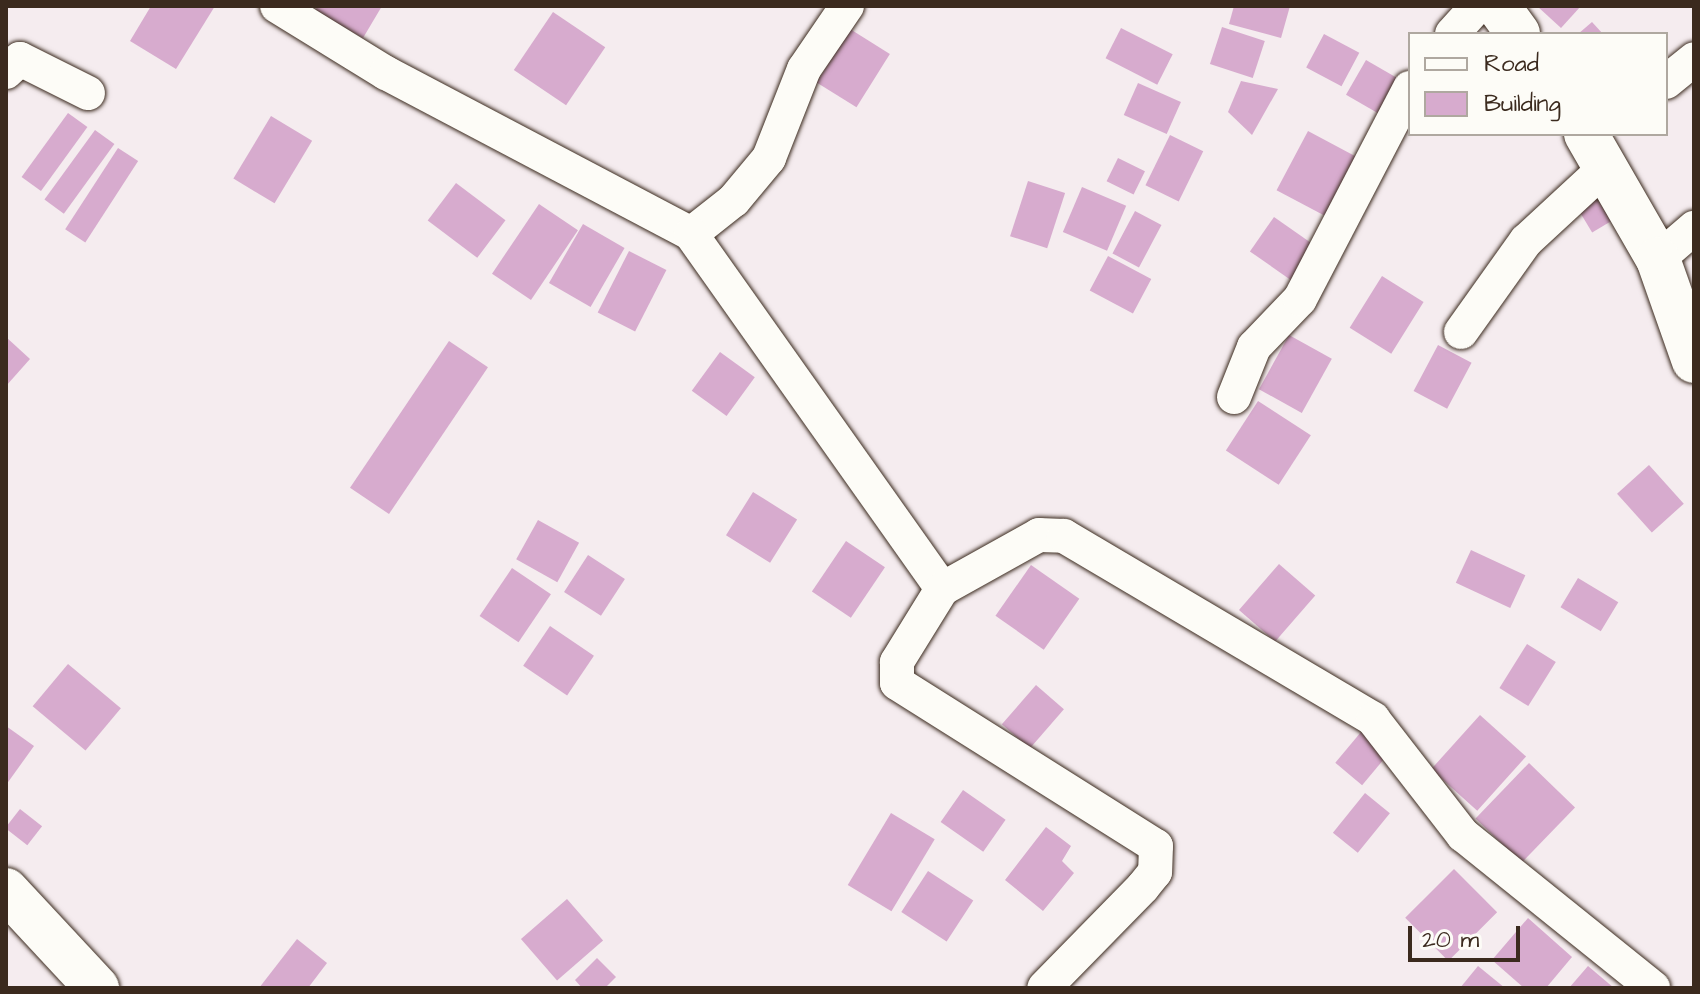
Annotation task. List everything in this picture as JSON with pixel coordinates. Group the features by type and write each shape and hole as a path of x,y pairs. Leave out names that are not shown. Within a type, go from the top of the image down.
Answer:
{"street":[{"path":"277,6 386,73 691,234 942,589"},
{"path":"691,234 734,200 769,158 804,69 847,6"},
{"path":"1454,32 1477,6"},
{"path":"1498,6 1517,32"},
{"path":"6,72 20,59 88,93"},
{"path":"1668,80 1694,59"},
{"path":"1234,397 1254,347 1300,299 1408,92"},
{"path":"1461,332 1598,144 1658,259 1694,361"},
{"path":"1658,259 1694,228"},
{"path":"1044,988 1155,872 1156,846 897,683 897,662 942,589 1039,535 1064,536 1373,719 1463,835 1653,988"},
{"path":"6,890 97,988"}],"building":[{"path":"151,6 215,6 176,69 130,41"},
{"path":"318,6 382,6 363,38 315,11"},
{"path":"1234,6 1290,6 1281,38 1229,24"},
{"path":"1537,6 1581,6 1561,28"},
{"path":"553,12 605,47 566,105 514,70"},
{"path":"1592,22 1601,32 1580,32"},
{"path":"1222,27 1265,41 1253,78 1210,64"},
{"path":"1121,28 1173,54 1157,85 1106,58"},
{"path":"850,29 890,54 856,107 817,82"},
{"path":"1324,34 1359,53 1341,86 1306,68"},
{"path":"1366,60 1401,80 1381,115 1346,95"},
{"path":"1241,81 1278,89 1252,135 1228,112"},
{"path":"1138,83 1181,102 1167,134 1124,115"},
{"path":"68,113 87,127 41,191 22,177"},
{"path":"271,116 312,141 275,203 233,179"},
{"path":"95,130 114,144 64,214 44,200"},
{"path":"1308,131 1361,159 1330,218 1277,190"},
{"path":"1170,135 1203,151 1179,202 1145,185"},
{"path":"118,148 138,161 85,242 65,229"},
{"path":"1118,158 1145,171 1134,195 1107,181"},
{"path":"1028,181 1065,193 1047,248 1010,236"},
{"path":"456,183 506,220 477,258 428,221"},
{"path":"1082,187 1126,206 1107,251 1063,232"},
{"path":"1594,193 1611,221 1592,233 1575,204"},
{"path":"539,204 578,230 531,300 492,274"},
{"path":"1135,211 1161,225 1139,267 1112,253"},
{"path":"1274,217 1319,249 1295,283 1250,251"},
{"path":"583,224 625,248 591,307 549,283"},
{"path":"629,251 666,270 635,332 598,312"},
{"path":"1108,256 1151,279 1133,313 1090,290"},
{"path":"1382,276 1424,302 1391,354 1350,328"},
{"path":"1289,335 1332,359 1302,413 1259,389"},
{"path":"6,337 30,359 6,386"},
{"path":"449,341 488,367 389,514 350,488"},
{"path":"1438,345 1472,363 1447,409 1414,391"},
{"path":"720,352 755,377 727,416 692,391"},
{"path":"1258,401 1311,435 1279,485 1226,450"},
{"path":"1649,465 1684,504 1652,532 1617,494"},
{"path":"753,492 797,520 770,563 726,535"},
{"path":"538,520 579,543 557,582 516,559"},
{"path":"846,541 885,567 851,618 812,592"},
{"path":"1471,550 1525,575 1510,608 1456,583"},
{"path":"588,555 625,579 601,616 564,592"},
{"path":"1279,564 1315,595 1275,642 1239,610"},
{"path":"1031,565 1079,599 1044,650 995,616"},
{"path":"512,568 551,594 519,642 480,616"},
{"path":"1578,578 1618,602 1601,631 1560,607"},
{"path":"550,626 594,656 567,695 523,666"},
{"path":"1527,644 1556,662 1528,706 1499,688"},
{"path":"68,664 121,708 86,750 33,706"},
{"path":"1036,685 1064,709 1030,749 1002,724"},
{"path":"1480,715 1526,756 1477,811 1431,769"},
{"path":"6,726 34,746 6,785"},
{"path":"1361,732 1388,754 1362,785 1335,763"},
{"path":"1529,763 1575,807 1522,863 1476,818"},
{"path":"963,790 1006,820 983,852 941,822"},
{"path":"1365,793 1390,813 1358,853 1333,833"},
{"path":"20,809 42,826 27,845 6,829"},
{"path":"891,813 935,839 891,911 848,885"},
{"path":"1046,827 1071,846 1062,861 1074,873 1043,911 1005,880"},
{"path":"1454,869 1497,912 1448,961 1405,918"},
{"path":"928,871 973,900 947,942 901,912"},
{"path":"567,899 603,941 557,981 521,939"},
{"path":"1528,918 1572,957 1546,988 1524,988 1492,960"},
{"path":"297,939 327,963 308,988 259,988"},
{"path":"597,958 616,977 605,988 582,988 575,980"},
{"path":"1478,966 1505,988 1460,988"},
{"path":"1588,966 1614,988 1569,988"}]}
